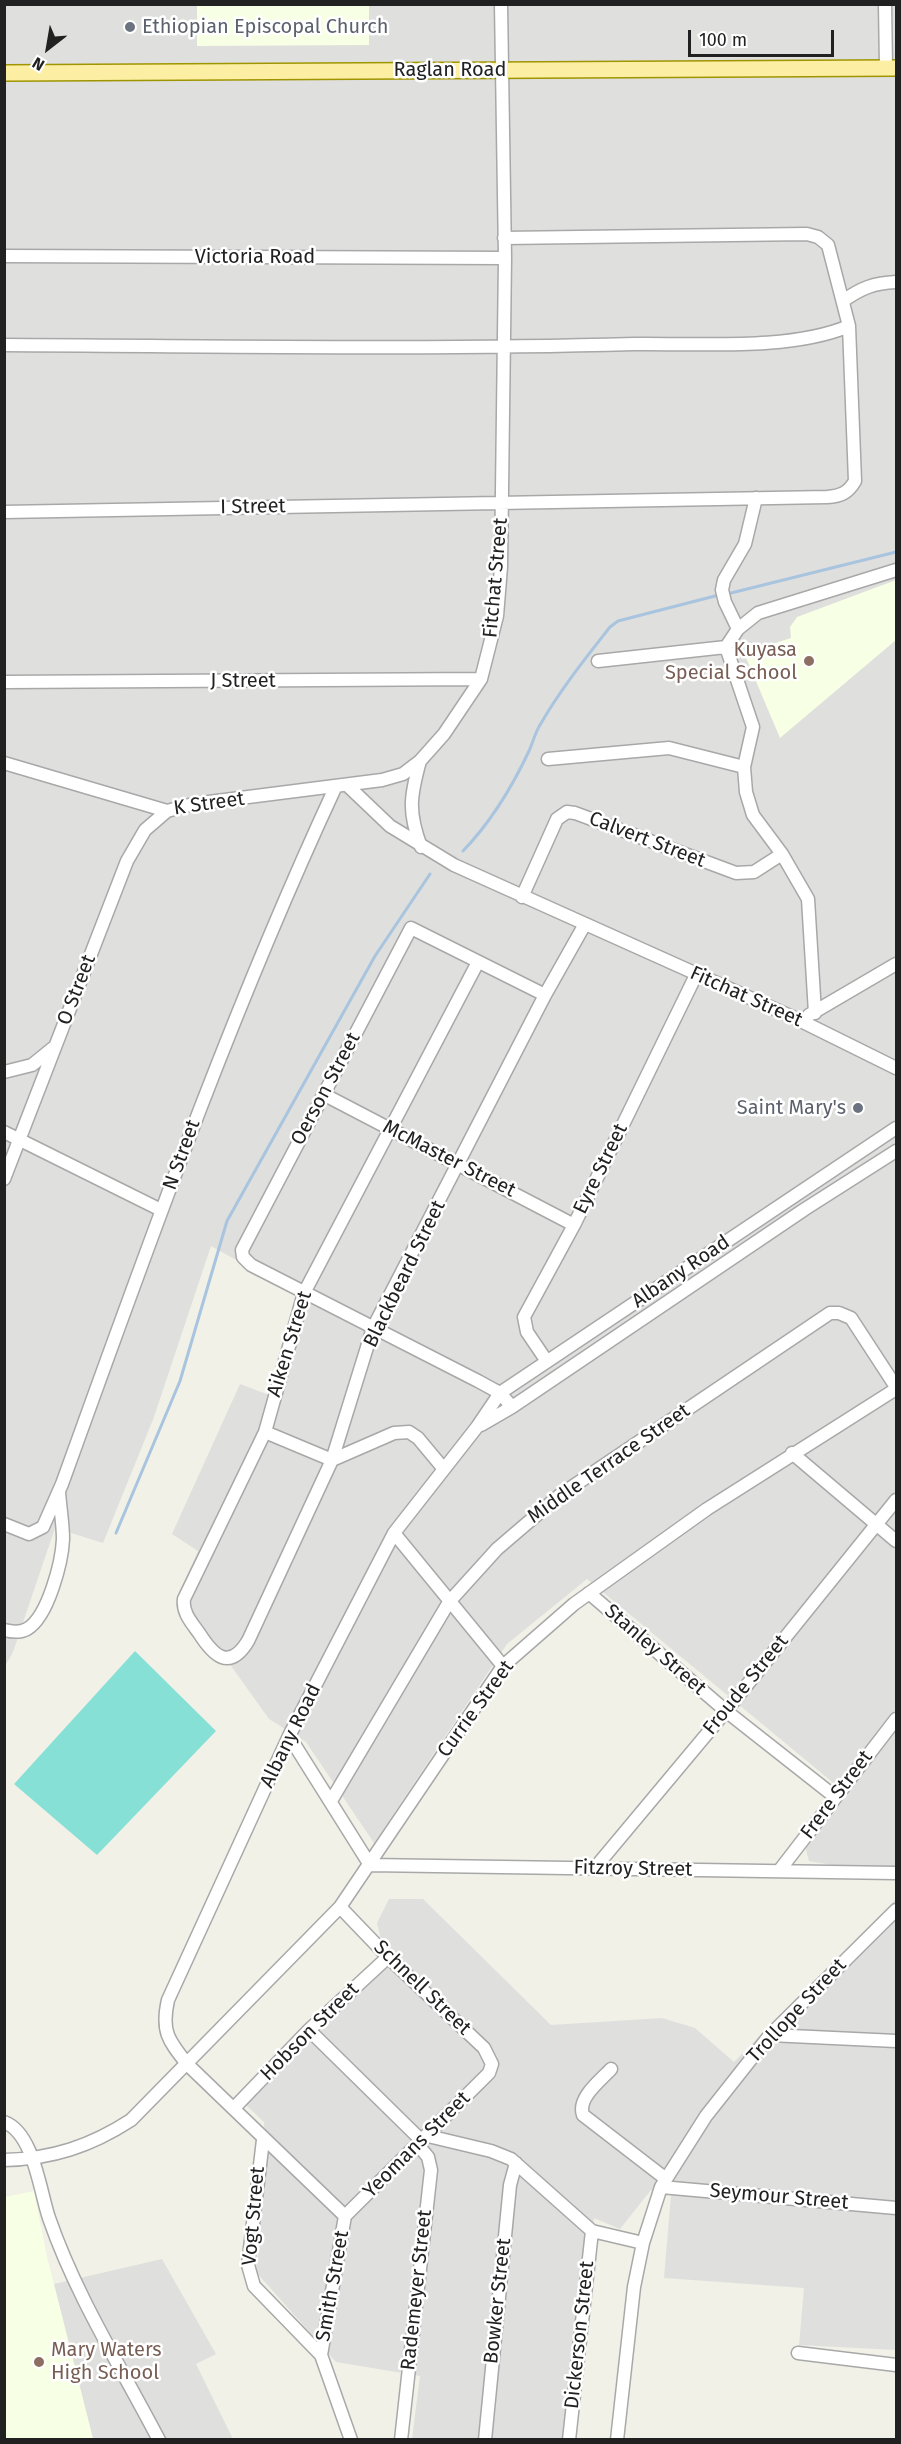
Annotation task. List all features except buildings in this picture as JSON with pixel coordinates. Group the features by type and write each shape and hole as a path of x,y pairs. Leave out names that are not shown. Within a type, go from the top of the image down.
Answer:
{"main road":[{"name":"Raglan Road","path":"4,74 884,68"}],"street":[{"name":"Fitchat Street","path":"348,786 403,774 420,761 444,734 481,679 496,616 502,502 502,348 505,258 501,4"},
{"path":"884,68 885,4"},
{"name":"I Street","path":"4,512 839,496 847,492 855,481 849,326 828,245 818,237 807,234 504,238"},
{"name":"Victoria Road","path":"4,256 505,258"},
{"path":"843,301 860,289 875,283 897,282"},
{"path":"4,345 502,348 746,343 808,338 849,326"},
{"path":"738,629 724,602 722,590 724,579 745,544 756,498"},
{"path":"726,647 738,629 758,613 897,570"},
{"path":"598,661 726,647"},
{"path":"726,647 753,727 744,767 746,792 753,815 782,854 808,899 814,1012"},
{"name":"J Street","path":"4,682 481,679"},
{"path":"548,759 669,748 744,767"},
{"path":"420,761 410,795 412,821 422,848"},
{"name":"K Street","path":"4,763 166,811 194,804 348,786"},
{"name":"Fitchat Street","path":"348,786 390,826 422,848 522,897 797,1019 897,1068"},
{"name":"N Street","path":"4,1524 29,1534 43,1527 208,1084 298,867 335,788"},
{"name":"O Street","path":"4,1179 127,861 145,830 166,811"},
{"name":"Calvert Street","path":"522,897 557,819 567,812 736,873 754,872 782,854"},
{"name":"Blackbeard Street","path":"226,1658 238,1654 248,1641 332,1460 373,1328 545,995 585,924"},
{"name":"Oerson Street","path":"304,1293 251,1265 243,1257 242,1250 323,1094 411,928 477,962"},
{"path":"477,962 545,995"},
{"name":"Aiken Street","path":"226,1658 219,1657 207,1645 187,1616 183,1607 184,1599 265,1432 304,1293 392,1130 477,962"},
{"path":"797,1019 814,1012 897,964"},
{"name":"Eyre Street","path":"546,1360 527,1332 524,1317 574,1225 696,975"},
{"path":"4,1072 32,1065 56,1045"},
{"name":"McMaster Street","path":"323,1094 460,1163 574,1225"},
{"name":"Albany Road","path":"345,2216 263,2140 234,2108 187,2064 165,2032 164,2020 168,2000 289,1736 394,1533 477,1427 500,1393 546,1360 897,1128"},
{"path":"4,1132 161,1210"},
{"name":"Albany Road","path":"477,1427 512,1407 624,1333 805,1209 896,1153"},
{"path":"796,1196 805,1209"},
{"path":"304,1293 500,1393 512,1407"},
{"name":"Middle Terrace Street","path":"331,1801 449,1602 497,1549 560,1495 823,1316 839,1313 851,1318 897,1388"},
{"path":"614,1317 624,1333"},
{"name":"Currie Street","path":"187,2064 340,1907 503,1666 589,1593 792,1453 897,1388"},
{"path":"265,1432 332,1460 394,1433 409,1431 418,1438 443,1468"},
{"path":"792,1453 897,1541"},
{"path":"4,1630 19,1632 32,1625 42,1611 54,1582 63,1539 58,1491"},
{"name":"Froude Street","path":"594,1869 897,1500"},
{"path":"394,1533 503,1666"},
{"name":"Stanley Street","path":"589,1593 726,1711 834,1796"},
{"name":"Frere Street","path":"779,1871 834,1796 897,1719"},
{"path":"289,1736 369,1865"},
{"name":"Fitzroy Street","path":"369,1865 897,1873"},
{"name":"Schnell Street","path":"340,1907 388,1957 484,2048 492,2064 489,2073"},
{"name":"Trollope Street","path":"617,2439 634,2287 643,2243 663,2183 706,2116 770,2035 897,1910"},
{"name":"Hobson Street","path":"234,2108 309,2030 388,1957"},
{"path":"309,2030 423,2141 491,2151 516,2163 592,2231 643,2243"},
{"path":"770,2035 897,2041"},
{"path":"4,2160 33,2159 74,2150 104,2138 131,2120 187,2064"},
{"path":"611,2070 584,2100 581,2109 584,2115 663,2183"},
{"name":"Yeomans Street","path":"345,2216 489,2073"},
{"path":"4,2122 19,2133 33,2159 55,2236 74,2279 159,2439"},
{"name":"Vogt Street","path":"263,2140 249,2253 249,2276 254,2286 321,2355 351,2439"},
{"name":"Rademeyer Street","path":"401,2439 431,2170 423,2141"},
{"name":"Bowker Street","path":"485,2439 510,2185 516,2163"},
{"name":"Seymour Street","path":"663,2183 897,2208"},
{"name":"Smith Street","path":"321,2355 345,2216"},
{"name":"Dickerson Street","path":"569,2439 592,2231"},
{"path":"798,2353 897,2365"}],"shaded area":[{"path":"5,5 896,5 896,1876 809,1861 805,1846 848,1795 587,1579 507,1644 374,1843 306,1742 269,1719 179,1593 198,1551 172,1534 240,1384 269,1395 299,1295 211,1246 154,1417 103,1543 55,1528 13,1652 5,1666"},
{"path":"197,5 369,5 369,45 197,46"},
{"name":"Kuyasa Special School","path":"896,580 896,640 780,738 744,653 791,638 790,627 797,617"},
{"path":"135,1651 216,1731 97,1855 14,1784"},
{"path":"389,1899 423,1899 551,2025 662,2018 695,2028 734,2062 896,1899 896,2350 799,2345 804,2288 664,2278 671,2195 651,2190 620,2229 594,2218 572,2439 412,2439 420,2376 336,2362 256,2272 266,2155 264,2122 246,2105 387,1965 377,1923"},
{"name":"Mary Waters High School","path":"34,2191 47,2257 93,2439 5,2439 5,2197"},
{"path":"162,2259 216,2354 196,2364 233,2439 93,2439 54,2284"}],"waterway":[{"path":"731,593 896,552"},
{"path":"463,851 492,816 516,777 538,728 556,699 610,627 618,621 715,596"},
{"path":"116,1533 180,1381 227,1221 375,956 430,874"}],"place":[{"name":"Ethiopian Episcopal Church","path":"130,27"},
{"name":"Kuyasa Special School","path":"809,661"},
{"name":"Saint Mary's","path":"858,1108"},
{"name":"Mary Waters High School","path":"39,2362"}]}
